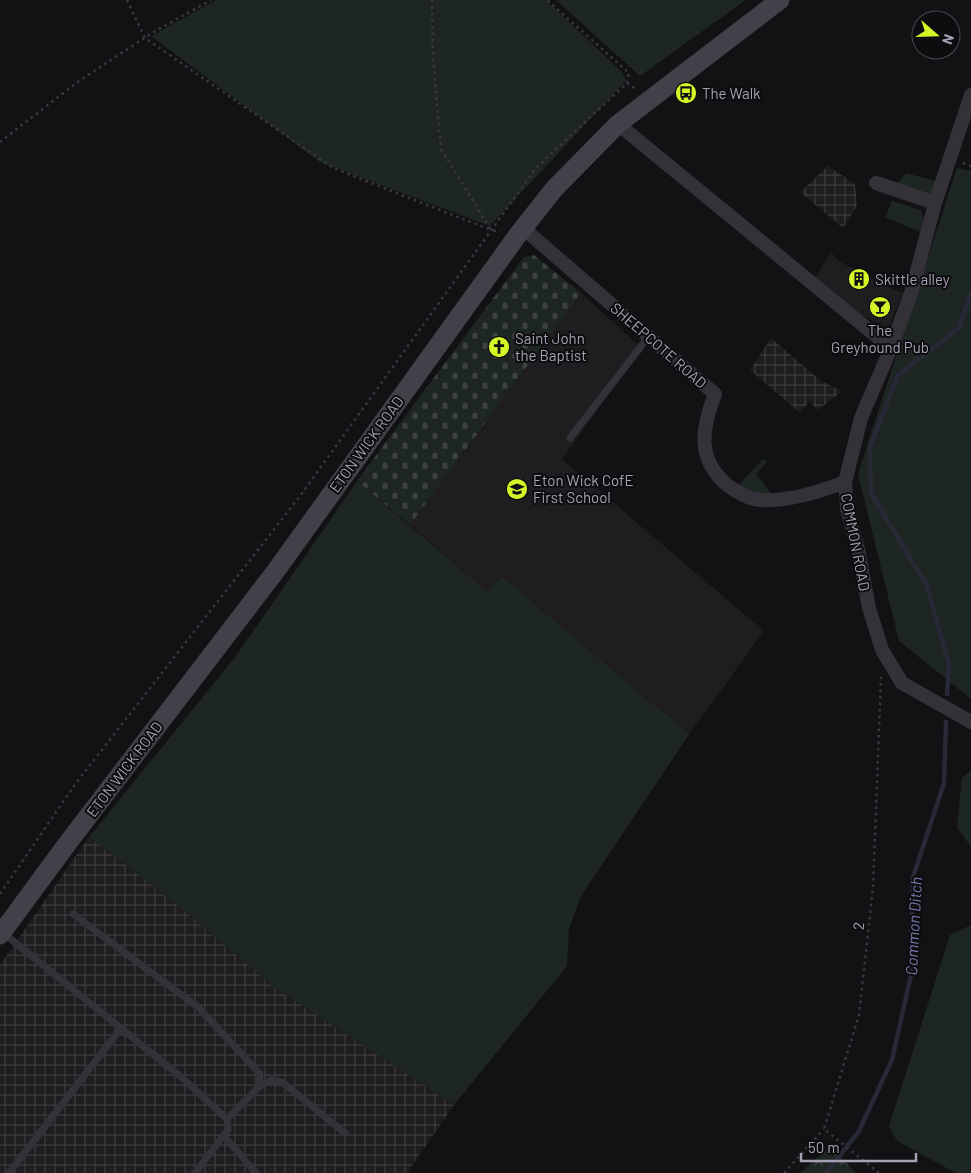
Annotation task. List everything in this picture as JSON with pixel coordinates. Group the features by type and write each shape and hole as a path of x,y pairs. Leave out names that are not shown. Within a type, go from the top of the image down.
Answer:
{"main road":[{"name":"ETON WICK ROAD","path":"1,934 67,844 275,572 520,232 554,189 618,124 780,0"}],"street":[{"name":"COMMON ROAD","path":"971,95 935,203 912,290 891,348 861,418 845,482 847,509 858,549 869,608 882,650 902,683 971,722"},
{"path":"618,124 891,348"},
{"path":"876,183 935,203"},
{"name":"SHEEPCOTE ROAD","path":"520,232 649,336 715,394 705,420 704,446 713,473 732,489 754,499 785,498 816,493 845,482"}],"lane":[{"path":"570,438 649,336"},
{"path":"73,914 199,1008 260,1074 259,1088"},
{"path":"1,934 180,1076 227,1118 228,1130 195,1173"},
{"path":"9,1173 121,1028"},
{"path":"227,1118 259,1088 271,1080 282,1082 345,1133"},
{"path":"224,1136 256,1173"}],"path":[{"path":"127,0 145,38 333,168 491,230 520,232"},
{"path":"0,142 79,81 145,38 211,0"},
{"path":"432,0 433,58 441,149 491,230"},
{"path":"0,894 76,783 300,496 536,168 627,83 629,73 547,0"},
{"name":"2","path":"824,1129 859,1015 873,888 882,650"},
{"path":"784,1173 824,1129 878,1173"}],"shaded area":[{"path":"828,166 855,184 857,206 843,228 800,192"},
{"path":"831,252 839,261 876,281 903,292 888,329 860,314 813,281"},
{"name":"Eton Wick CofE First School","path":"581,293 636,343 644,353 640,352 562,459 764,631 690,733 502,576 488,592 410,525"},
{"path":"771,338 821,381 842,391 818,410 809,401 800,413 750,370"},
{"path":"89,837 179,906 274,987 454,1105 407,1173 0,1173 0,965"}],"green space":[{"path":"216,0 546,0 623,73 626,81 490,226 320,162 151,36"},
{"path":"556,0 746,0 640,76"},
{"path":"957,168 971,171 971,699 899,641 858,474"},
{"path":"906,173 935,181 932,192 922,199 895,186"},
{"path":"892,201 921,210 924,220 920,232 885,217"},
{"path":"534,255 581,293 410,525 357,481 524,257"},
{"path":"763,459 767,462 756,474 772,494 771,498 736,488"},
{"path":"357,481 488,592 502,576 690,733 581,896 569,929 567,966 454,1105 274,987 179,906 89,837 236,656"},
{"path":"971,770 971,847 957,827 962,778"},
{"path":"971,925 971,1173 956,1173 897,1141 889,1126 950,935"},
{"path":"827,1149 835,1151 856,1173 800,1173"}],"waterway":[{"name":"Common Ditch","path":"947,694 949,665 927,586 871,493 870,447 898,375 959,328 971,292"},
{"name":"Common Ditch","path":"826,1173 859,1131 892,1060 911,975 913,877 944,783 946,722"}],"place":[{"name":"The Walk","path":"686,93"},
{"name":"Skittle alley","path":"859,279"},
{"name":"The Greyhound Pub","path":"880,307"},
{"name":"Saint John the Baptist","path":"499,347"},
{"name":"Eton Wick CofE First School","path":"517,489"}]}
